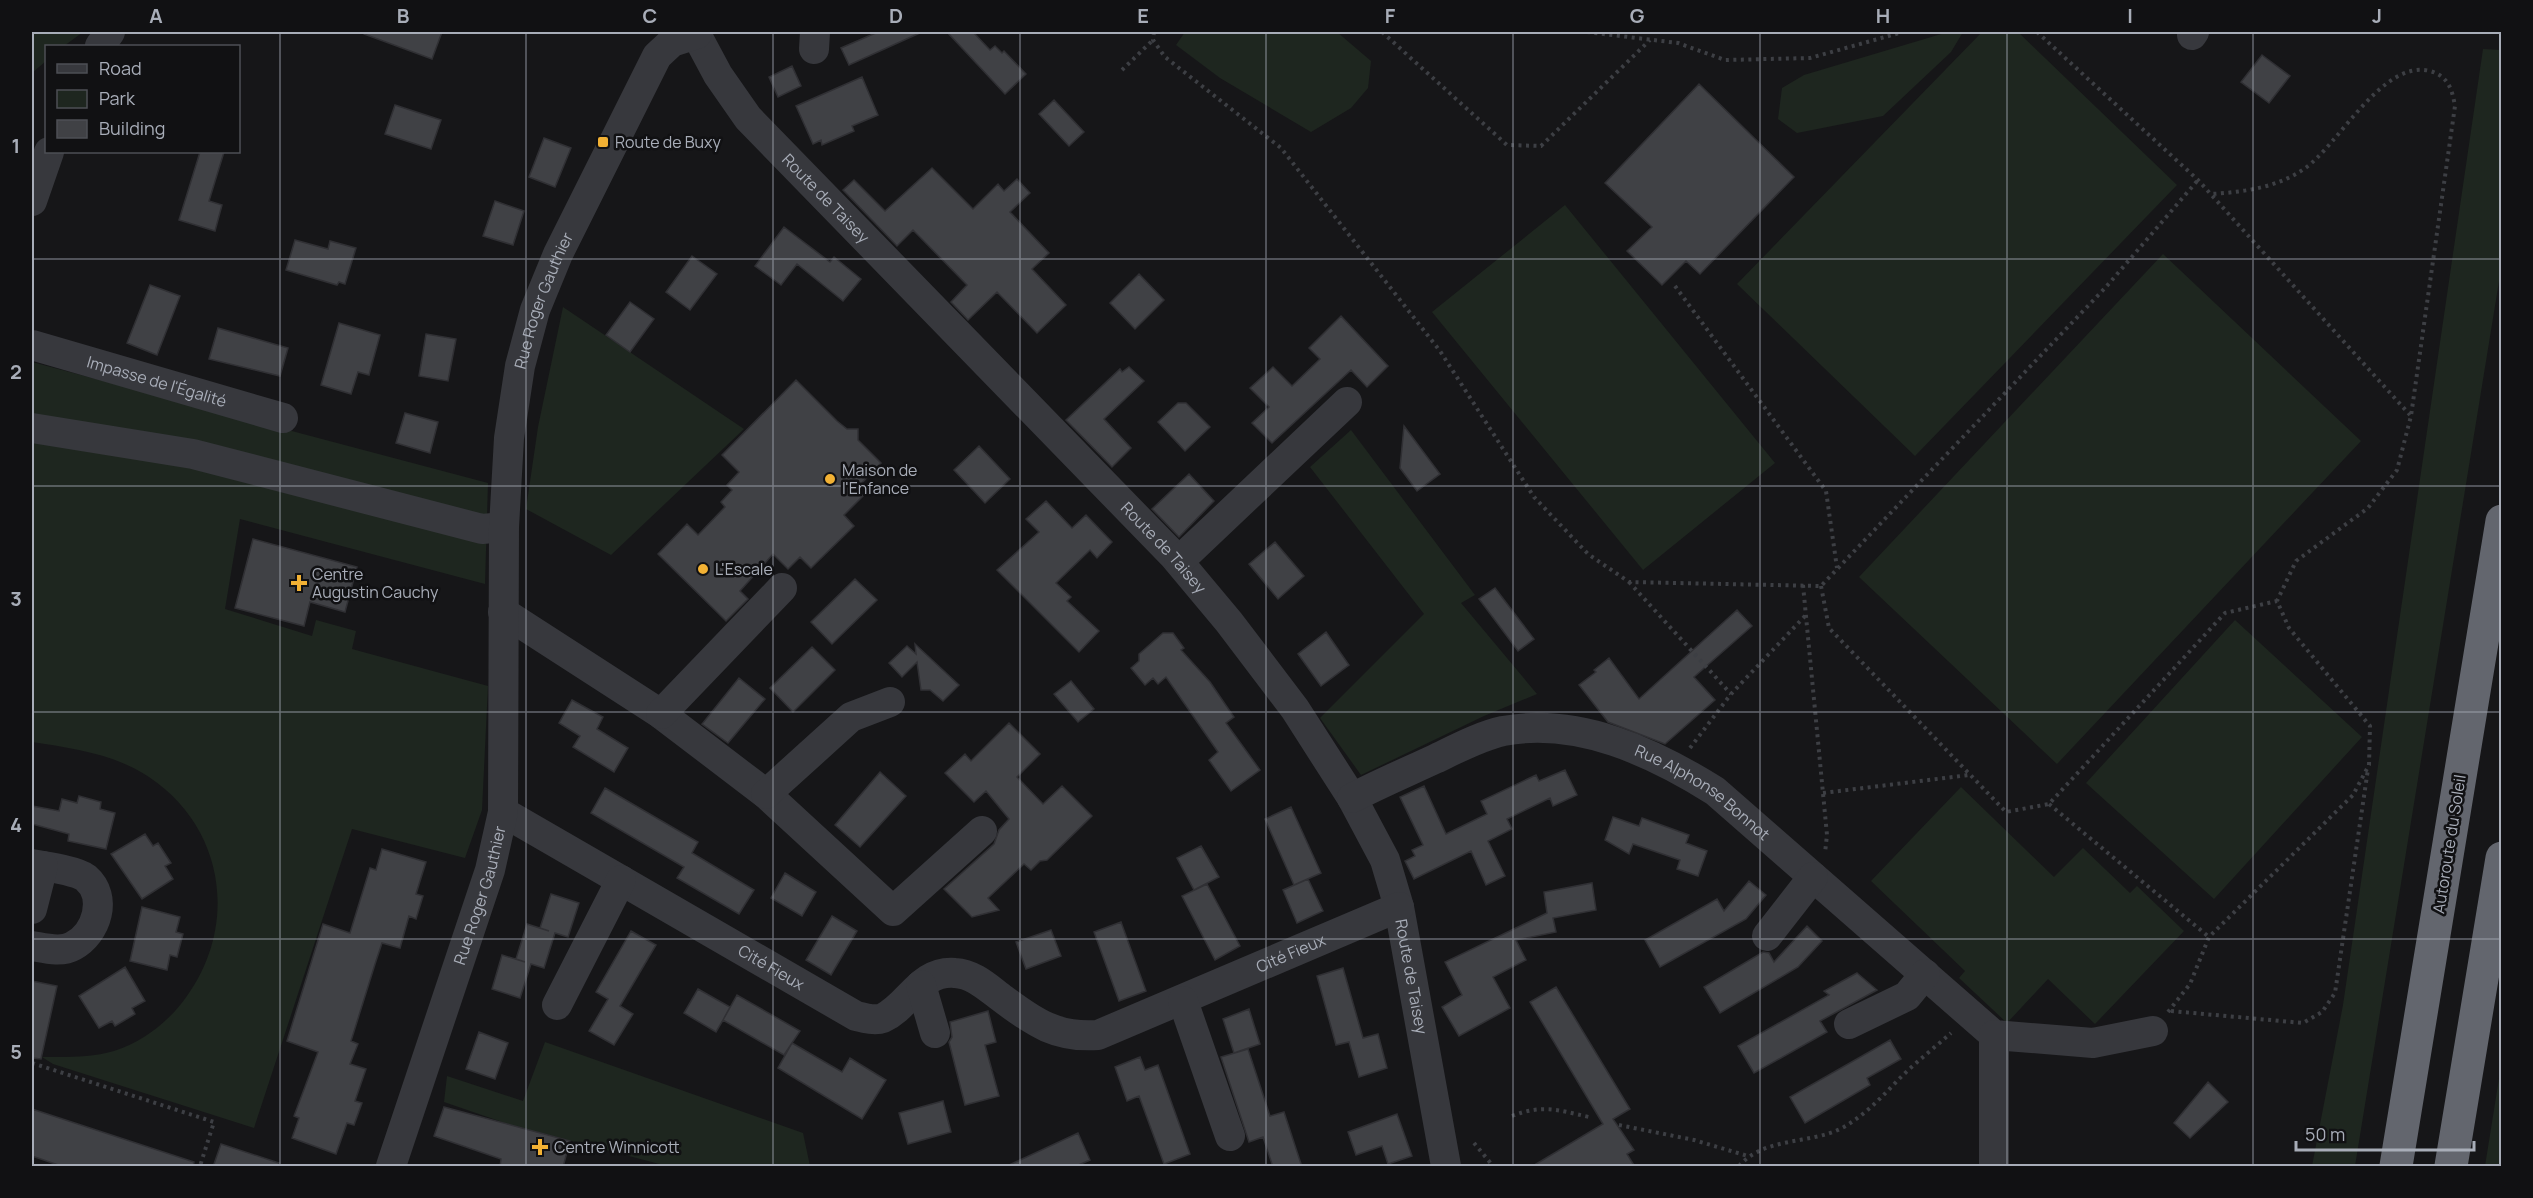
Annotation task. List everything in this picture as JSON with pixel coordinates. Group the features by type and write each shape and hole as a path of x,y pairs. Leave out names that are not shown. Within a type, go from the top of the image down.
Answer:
{"highway":[{"name":"Autoroute du Soleil","path":"2396,1167 2502,521"},
{"path":"2451,1167 2502,858"}],"street":[{"path":"101,45 110,32"},
{"name":"Rue Roger Gauthier","path":"391,1167 490,870 503,812 506,700 503,612 504,527 509,438 520,366 535,310 558,254 657,56 672,42 697,32"},
{"name":"Route de Taisey","path":"697,32 718,75 748,118 1179,561 1295,709 1352,798 1385,860 1399,907 1442,1165"},
{"path":"32,201 49,153"},
{"name":"Impasse de l'Égalité","path":"32,345 283,418"},
{"path":"1179,561 1347,402"},
{"path":"32,428 175,450 482,529 504,527"},
{"path":"661,714 782,588"},
{"path":"503,612 661,714 766,794 893,910 982,831"},
{"path":"766,794 851,717 890,702"},
{"name":"Rue Alphonse Bonnot","path":"1352,798 1467,744 1502,732 1547,728 1587,733 1630,747 1676,766 1715,790 1994,1035"},
{"name":"Cité Fieux","path":"503,812 856,1016 883,1018 921,985 942,973 957,973 980,981 1060,1034 1078,1037 1098,1035 1183,1001 1399,907"},
{"path":"32,909 37,865 84,877 97,890 99,907 88,932 73,946 57,950 32,946"},
{"path":"557,1005 621,880"},
{"path":"1767,936 1818,880"},
{"path":"1849,1024 1907,996 1925,974"},
{"path":"921,985 935,1032"},
{"path":"1183,1001 1230,1136"},
{"path":"1994,1167 1994,1035 2093,1043 2161,1021"}],"path":[{"path":"1154,32 1154,40 1165,57 1281,148 1440,351 1534,497 1588,554 1629,582 1731,694"},
{"path":"1382,32 1470,114 1508,145 1541,146 1650,40"},
{"path":"1587,32 1678,43 1725,60 1810,58 1903,32"},
{"path":"2037,32 2198,180 2411,416"},
{"path":"1122,70 1154,40"},
{"path":"2161,1021 2303,1023 2322,1012 2335,993 2369,765 2370,726 2289,628 2277,601 2296,561 2368,508 2397,470 2411,416 2455,106 2451,87 2439,74 2421,69 2400,74 2377,92 2304,169 2276,183 2250,190 2211,194"},
{"path":"1821,586 2106,287 2198,180"},
{"path":"1675,286 1826,491 1837,568"},
{"path":"1629,582 1821,586"},
{"path":"1803,585 1827,835 1818,880"},
{"path":"1821,586 1829,627 2006,812 2049,804 2225,613 2277,601"},
{"path":"1676,766 1731,694 1806,615"},
{"path":"2161,1021 2190,984 2209,937 2353,795 2369,765"},
{"path":"1823,793 1970,775"},
{"path":"2049,804 2209,937"},
{"path":"1739,1167 1748,1156 1770,1146 1798,1142 1843,1127 1882,1100 1900,1079 1971,1014"},
{"path":"32,1063 214,1122 200,1167"},
{"path":"1512,1116 1530,1108 1554,1109 1589,1117"},
{"path":"1619,1125 1694,1140 1748,1156"},
{"path":"1474,1143 1493,1167"}],"green space":[{"path":"32,32 83,32 65,45 45,45 45,62 32,73"},
{"path":"1185,32 1337,32 1371,61 1368,88 1351,108 1311,132 1220,78 1176,45"},
{"path":"1948,32 1963,32 1951,52 1883,116 1797,133 1778,119 1782,88 1804,75"},
{"path":"1982,32 2018,32 2177,185 1915,456 1737,284"},
{"path":"2483,49 2501,50 2501,269 2355,1166 2312,1166 2343,1005"},
{"path":"1565,205 1775,463 1643,570 1432,312"},
{"path":"2163,254 2361,441 2057,764 1859,577"},
{"path":"563,307 744,429 611,555 526,509 538,427"},
{"path":"32,362 488,483 485,584 240,519 225,609 312,636 316,620 356,631 352,649 488,686 482,810 465,858 352,829 254,1128 53,1064 42,1057 87,1056 114,1051 142,1038 159,1026 181,1004 200,976 212,946 217,915 216,883 209,853 195,825 175,799 149,777 107,757 32,742"},
{"path":"1351,430 1475,595 1461,603 1537,694 1484,716 1361,775 1320,718 1424,614 1310,467"},
{"path":"2235,620 2362,737 2214,899 2086,783"},
{"path":"1961,787 2054,877 2083,848 2130,893 2137,886 2184,931 2095,1024 2048,979 2007,1023 1959,978 1965,971 1871,881"},
{"path":"545,1042 803,1133 810,1166 667,1166 511,1125 444,1102 447,1076 523,1101"},
{"path":"2501,1066 2501,1166 2485,1166"}],"building":[{"path":"364,32 442,32 432,59 364,34"},
{"path":"878,32 922,32 849,65 841,48"},
{"path":"947,32 973,32 990,50 995,46 1002,53 1004,51 1026,74 1005,94"},
{"path":"2262,55 2290,76 2269,103 2241,82"},
{"path":"792,66 801,86 778,97 769,77"},
{"path":"862,77 878,115 852,126 854,131 822,145 821,140 813,144 796,106"},
{"path":"1699,84 1794,177 1700,274 1686,261 1662,285 1627,251 1652,227 1605,183"},
{"path":"1054,100 1084,132 1069,146 1039,114"},
{"path":"395,105 441,120 431,149 385,134"},
{"path":"544,138 571,148 555,187 529,177"},
{"path":"200,153 224,153 209,201 222,205 215,231 179,220"},
{"path":"932,168 973,209 998,184 1004,191 1017,179 1030,193 1010,212 1049,253 1032,269 1066,305 1037,333 997,292 968,320 951,302 967,285 913,230 897,246 843,190 854,180 885,211"},
{"path":"495,201 524,211 513,245 483,236"},
{"path":"784,227 830,262 834,257 861,279 843,301 797,264 781,285 755,266"},
{"path":"295,240 328,249 330,241 356,248 345,284 339,282 337,285 286,270"},
{"path":"692,256 717,274 690,310 666,292"},
{"path":"1139,274 1164,300 1135,329 1110,303"},
{"path":"150,285 180,296 157,355 127,343"},
{"path":"630,302 654,319 630,352 606,335"},
{"path":"1341,316 1388,366 1367,387 1351,370 1272,443 1252,423 1269,407 1250,388 1273,367 1292,386 1320,359 1309,348"},
{"path":"339,323 380,335 369,375 358,372 351,394 321,385"},
{"path":"218,328 288,348 280,376 209,359"},
{"path":"426,334 456,339 448,381 419,376"},
{"path":"1129,367 1144,381 1104,419 1131,448 1112,467 1066,420 1120,369 1122,372"},
{"name":"Maison de l'Enfance","path":"796,380 847,429 858,429 858,440 881,463 859,486 866,493 844,515 854,526 811,568 800,557 788,569 773,554 740,591 748,599 726,621 658,554 687,524 698,535 725,507 721,502 732,490 727,485 739,472 722,455"},
{"path":"1178,403 1186,403 1210,427 1185,451 1158,422"},
{"path":"405,413 438,422 430,453 396,443"},
{"path":"1404,426 1440,474 1417,491 1400,468"},
{"path":"979,446 1010,479 985,503 954,470"},
{"path":"1189,474 1214,501 1179,537 1152,509"},
{"path":"1046,501 1072,528 1086,515 1112,542 1097,558 1090,550 1056,583 1071,597 1067,601 1099,631 1079,652 997,570 1039,532 1026,519"},
{"name":"Centre Augustin Cauchy","path":"253,539 357,567 345,612 310,602 304,626 235,608"},
{"path":"1275,542 1304,576 1278,599 1249,564"},
{"path":"855,579 877,600 832,644 811,622"},
{"path":"1495,588 1534,639 1518,651 1479,599"},
{"path":"1737,610 1752,626 1694,677 1715,700 1665,744 1608,722 1579,685 1609,658 1639,699"},
{"path":"1326,632 1349,665 1321,686 1298,654"},
{"path":"1163,633 1173,633 1184,648 1181,650 1210,682 1234,717 1226,723 1260,770 1231,791 1209,760 1218,752 1166,677 1158,684 1153,678 1145,685 1131,668 1139,661 1139,654"},
{"path":"915,644 959,685 943,701 930,690 921,690 917,662 902,677 889,663 907,646 916,654"},
{"path":"812,647 835,670 793,712 770,688"},
{"path":"739,678 765,699 728,743 702,724"},
{"path":"1071,681 1094,709 1078,722 1054,694"},
{"path":"572,700 603,717 597,729 628,748 614,772 573,747 580,736 559,723"},
{"path":"1009,723 1040,754 1017,777 1043,804 1062,786 1092,816 1047,860 1040,861 1031,870 1024,864 988,898 999,910 972,917 944,889 994,844 999,830 1009,819 986,791 974,802 945,773 965,754 971,761"},
{"path":"1565,770 1577,795 1553,806 1550,798 1507,819 1512,829 1488,841 1505,876 1486,885 1471,851 1414,879 1405,861 1415,856 1412,850 1423,845 1400,797 1424,786 1446,834 1487,814 1481,801 1536,775 1539,781"},
{"path":"880,772 906,796 860,847 835,825"},
{"path":"605,788 698,842 692,853 754,890 739,914 677,878 684,867 591,813"},
{"path":"79,796 101,802 100,809 115,813 106,849 68,841 69,834 32,824 32,806 59,811 62,799 77,803"},
{"path":"1291,807 1321,873 1294,885 1265,819"},
{"path":"1613,817 1639,826 1642,818 1689,835 1686,843 1707,851 1698,876 1677,869 1680,860 1633,844 1629,854 1605,840"},
{"path":"145,834 153,846 158,843 171,863 165,866 173,879 142,899 111,854"},
{"path":"1201,846 1219,877 1194,890 1177,858"},
{"path":"382,849 426,862 416,894 423,896 416,919 409,916 400,948 382,943 351,1041 358,1044 350,1064 366,1069 355,1101 362,1103 354,1125 347,1123 336,1154 292,1138 299,1118 294,1116 318,1052 287,1041 323,924 350,933 370,868 376,870"},
{"path":"785,873 816,892 802,916 771,898"},
{"path":"1308,879 1323,911 1297,923 1283,890"},
{"path":"1749,881 1766,895 1746,919 1660,967 1645,940 1717,899 1724,911"},
{"path":"1592,883 1596,910 1553,918 1556,932 1516,940 1526,960 1493,977 1510,1008 1459,1036 1442,1007 1462,995 1445,962 1547,913 1544,892"},
{"path":"1207,884 1240,946 1215,960 1182,896"},
{"path":"551,894 579,903 568,937 555,933 544,968 531,964 520,998 492,989 502,955 525,962 516,959 527,924 549,931 540,928"},
{"path":"142,907 180,917 176,932 183,934 177,957 170,955 167,970 130,961"},
{"path":"832,916 857,931 831,975 806,960"},
{"path":"1121,922 1146,991 1119,1001 1094,932"},
{"path":"1807,926 1822,941 1798,967 1720,1013 1704,987 1763,952 1769,953 1774,962"},
{"path":"1051,930 1061,956 1026,969 1016,942"},
{"path":"631,931 656,945 620,1006 633,1014 614,1045 589,1031 608,999 596,992"},
{"path":"125,967 145,1001 132,1008 135,1014 115,1026 112,1021 99,1028 79,996"},
{"path":"1343,968 1363,1038 1378,1034 1387,1068 1359,1077 1349,1042 1336,1045 1317,976"},
{"path":"1857,973 1877,990 1820,1021 1827,1032 1754,1073 1738,1046 1829,995 1824,991"},
{"path":"32,981 57,986 41,1059 32,1058"},
{"path":"1556,987 1630,1109 1613,1119 1634,1150 1627,1154 1635,1167 1531,1167 1603,1124 1530,1002"},
{"path":"698,989 730,1007 716,1032 684,1013"},
{"path":"737,995 800,1031 784,1055 723,1020"},
{"path":"1249,1009 1260,1044 1234,1053 1223,1019"},
{"path":"988,1011 996,1042 985,1045 999,1096 965,1105 949,1042 952,1037 950,1022"},
{"path":"479,1032 508,1043 495,1079 466,1069"},
{"path":"1890,1040 1901,1059 1867,1078 1870,1085 1805,1123 1790,1097"},
{"path":"792,1043 842,1072 850,1058 886,1080 862,1119 778,1068"},
{"path":"1248,1049 1270,1116 1284,1112 1302,1167 1273,1167 1263,1137 1249,1142 1221,1057"},
{"path":"1140,1057 1145,1070 1158,1065 1190,1154 1164,1164 1139,1096 1127,1101 1115,1067"},
{"path":"2208,1082 2228,1102 2190,1138 2174,1123"},
{"path":"943,1101 951,1132 908,1144 899,1113"},
{"path":"444,1107 570,1141 563,1167 500,1167 501,1159 434,1136"},
{"path":"32,1109 194,1162 193,1167 64,1167 32,1156"},
{"path":"1397,1114 1412,1156 1388,1164 1382,1146 1356,1155 1348,1132"},
{"path":"1078,1133 1090,1160 1074,1167 1005,1167"},
{"path":"221,1144 279,1163 278,1167 213,1167"}],"place":[{"name":"Route de Buxy","path":"603,142"},
{"name":"Maison de l'Enfance","path":"830,479"},
{"name":"L'Escale","path":"703,569"},
{"name":"Centre Augustin Cauchy","path":"299,583"},
{"name":"Centre Winnicott","path":"540,1147"}]}
